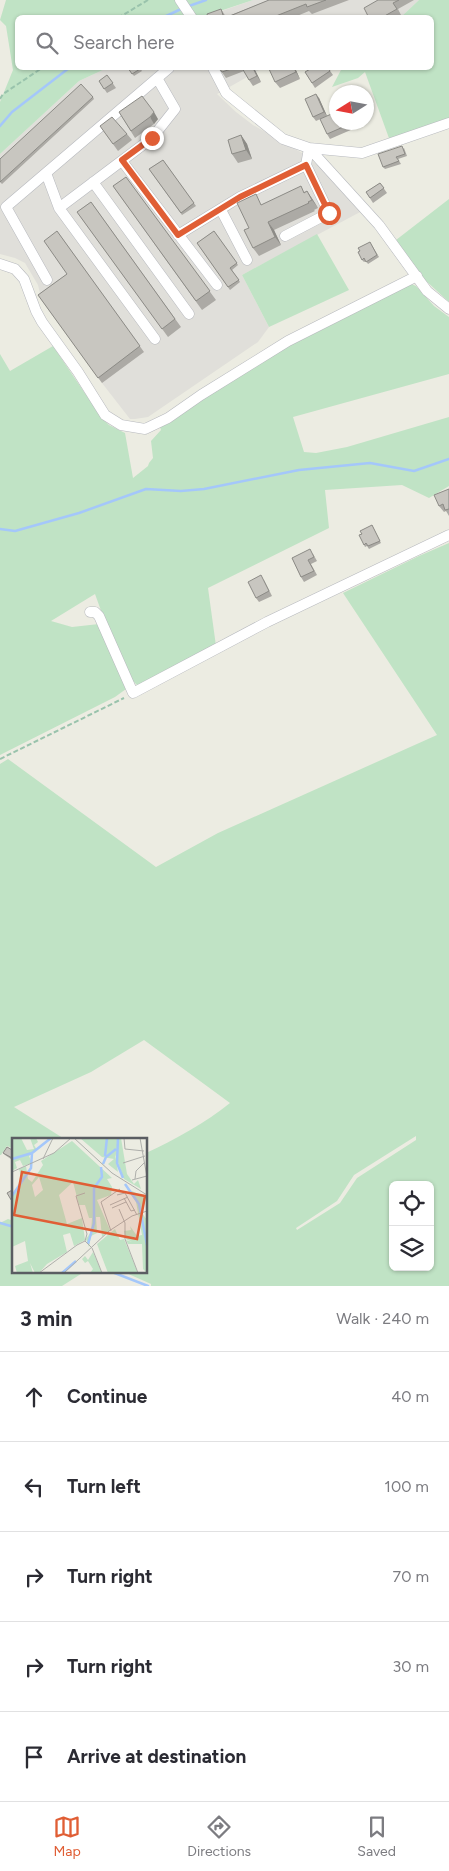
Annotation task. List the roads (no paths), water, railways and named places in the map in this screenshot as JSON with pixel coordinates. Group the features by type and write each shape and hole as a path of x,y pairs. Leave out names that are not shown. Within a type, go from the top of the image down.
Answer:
{"street":[{"path":"180,0 190,15"},
{"path":"47,280 6,207 167,70"},
{"path":"214,70 226,93 283,139 309,148 362,152 449,124"},
{"path":"59,208 152,138 175,109 157,78"},
{"path":"285,236 329,213 306,165 309,148"},
{"path":"309,148 379,225 427,291 449,309"},
{"path":"122,160 217,285"},
{"path":"178,235 240,197 306,165"},
{"path":"46,173 59,208 155,339"},
{"path":"94,182 189,314"},
{"path":"221,210 247,260"},
{"path":"0,264 14,269 24,279 42,322 105,415 121,425 145,429 168,418 201,395 288,341 417,276"},
{"path":"90,612 95,612 99,616 133,693 266,622 449,535"}],"waterway":[{"path":"189,6 206,0"},
{"path":"168,15 181,9"},
{"path":"0,126 12,112 66,70"},
{"path":"0,529 15,531 79,513 146,489 181,491 204,489 299,470 370,463 414,471 449,459"},
{"path":"0,1223 12,1226"},
{"path":"117,1274 148,1286"}]}
